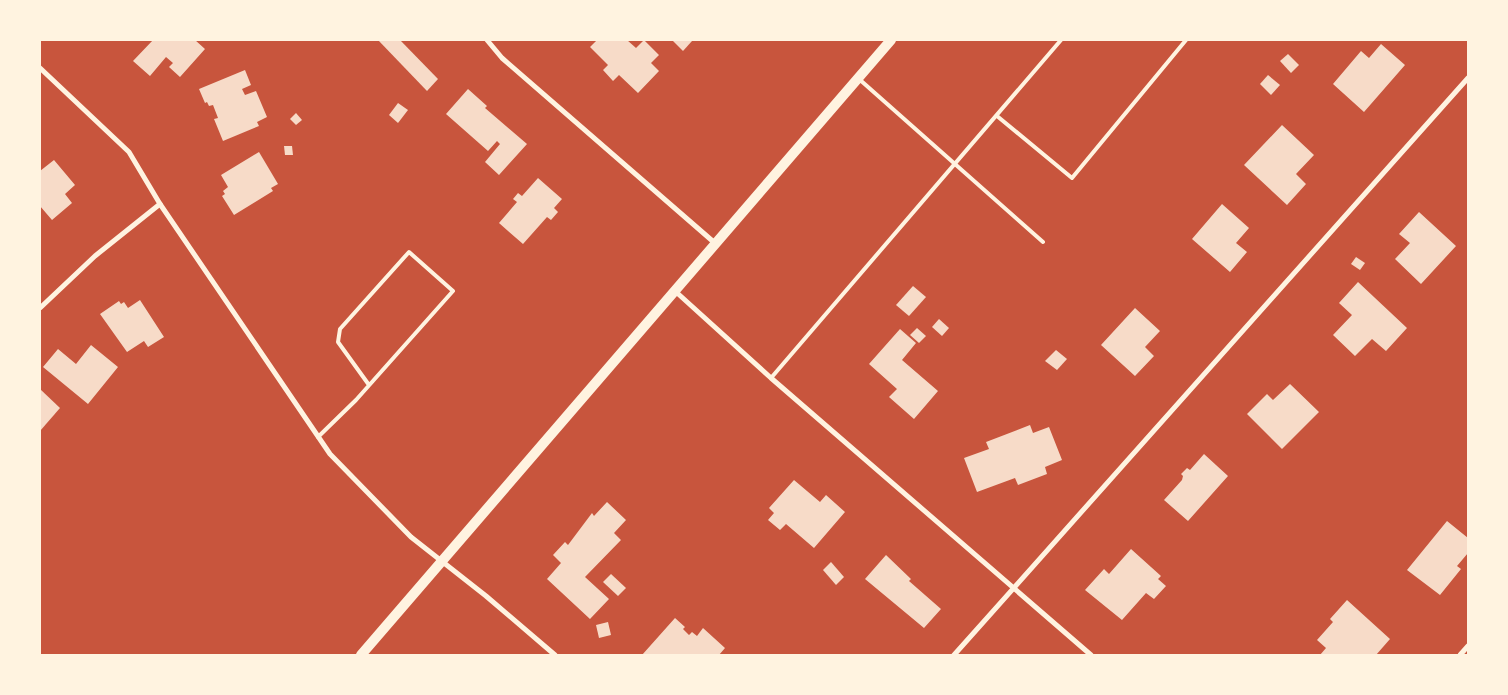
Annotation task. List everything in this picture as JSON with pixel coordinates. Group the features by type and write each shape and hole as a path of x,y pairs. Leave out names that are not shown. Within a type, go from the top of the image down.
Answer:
{"main road":[{"path":"360,655 717,245 892,40"}],"street":[{"path":"487,40 502,58 717,245"},
{"path":"40,68 129,152 160,204 330,454 411,537 486,596 555,655"},
{"path":"954,655 1468,78"},
{"path":"40,308 96,256 160,204"},
{"path":"675,291 772,378 1091,655"},
{"path":"1460,655 1468,646"}],"lane":[{"path":"772,378 1061,40"},
{"path":"997,116 1072,178 1183,41"},
{"path":"859,79 1043,242"},
{"path":"318,437 356,400 453,291 409,252 340,329 338,342 369,385"}],"building":[{"path":"153,40 195,40 205,49 180,77 169,67 173,63 166,57 150,76 133,61"},
{"path":"378,40 400,40 438,79 427,91"},
{"path":"597,40 627,40 636,48 644,40 659,55 651,63 659,71 638,93 619,75 613,81 603,70 608,65 590,47"},
{"path":"672,40 691,40 692,41 683,51"},
{"path":"1381,44 1405,65 1364,112 1333,84 1361,51 1369,58"},
{"path":"1288,54 1299,65 1291,73 1280,61"},
{"path":"245,70 251,85 242,89 245,95 256,91 267,117 257,122 259,126 223,141 214,119 218,118 213,105 209,106 207,102 205,103 199,89"},
{"path":"1268,75 1280,85 1271,95 1260,84"},
{"path":"468,89 487,106 485,108 527,144 499,175 485,162 500,144 497,141 488,151 446,114"},
{"path":"398,103 408,110 398,123 389,115"},
{"path":"296,113 302,120 296,125 290,119"},
{"path":"1282,125 1314,155 1296,174 1306,184 1287,205 1244,165"},
{"path":"284,146 292,146 293,155 285,155"},
{"path":"259,152 278,184 271,188 273,191 234,215 222,196 225,194 223,191 228,187 221,175"},
{"path":"54,160 75,185 65,194 72,203 52,220 40,206 40,171"},
{"path":"538,178 562,199 554,208 558,212 551,220 547,217 523,244 499,223 517,202 513,199 518,193 522,196"},
{"path":"1222,204 1249,228 1236,243 1247,252 1230,272 1192,239"},
{"path":"1419,212 1456,246 1421,284 1395,259 1410,243 1399,234"},
{"path":"1356,257 1365,263 1360,270 1351,264"},
{"path":"1358,282 1407,328 1386,351 1372,339 1355,356 1333,335 1352,315 1339,303"},
{"path":"913,286 926,297 909,316 896,305"},
{"path":"140,300 164,337 148,347 144,341 127,352 100,314 119,301 121,304 124,302 128,308"},
{"path":"1135,308 1160,331 1145,347 1154,356 1135,376 1101,345"},
{"path":"939,319 949,328 942,336 932,327"},
{"path":"917,328 926,336 919,343 910,335"},
{"path":"900,329 916,343 902,360 938,391 914,419 889,397 897,389 869,364"},
{"path":"91,345 118,367 88,404 43,367 58,349 76,364"},
{"path":"1056,350 1067,359 1057,370 1045,361"},
{"path":"1290,384 1319,412 1282,449 1247,414 1267,394 1273,400"},
{"path":"40,389 60,408 40,431"},
{"path":"1030,425 1033,433 1049,427 1062,460 1045,467 1047,474 1018,485 1015,478 977,492 964,458 989,449 986,442"},
{"path":"1204,454 1228,476 1188,521 1164,500 1182,480 1183,476 1181,474 1187,468 1190,470"},
{"path":"794,480 820,502 826,495 845,512 814,548 786,524 780,530 768,520 774,513 769,508"},
{"path":"607,502 626,520 614,533 621,540 585,577 609,599 590,619 547,579 561,563 553,555 565,542 568,545 592,513 594,516"},
{"path":"1447,521 1468,538 1468,553 1457,566 1461,569 1440,595 1407,570"},
{"path":"1131,549 1161,576 1158,579 1166,586 1154,599 1146,593 1122,620 1085,590 1104,569 1109,574"},
{"path":"886,555 911,579 909,581 941,609 924,628 865,579"},
{"path":"831,562 844,577 836,585 823,570"},
{"path":"611,574 626,588 618,596 603,582"},
{"path":"1347,600 1390,639 1376,655 1320,655 1326,648 1317,640 1333,622 1330,619"},
{"path":"675,618 685,627 683,629 689,635 692,632 697,636 703,628 725,648 719,655 642,655"},
{"path":"608,622 611,635 599,638 596,625"}]}
